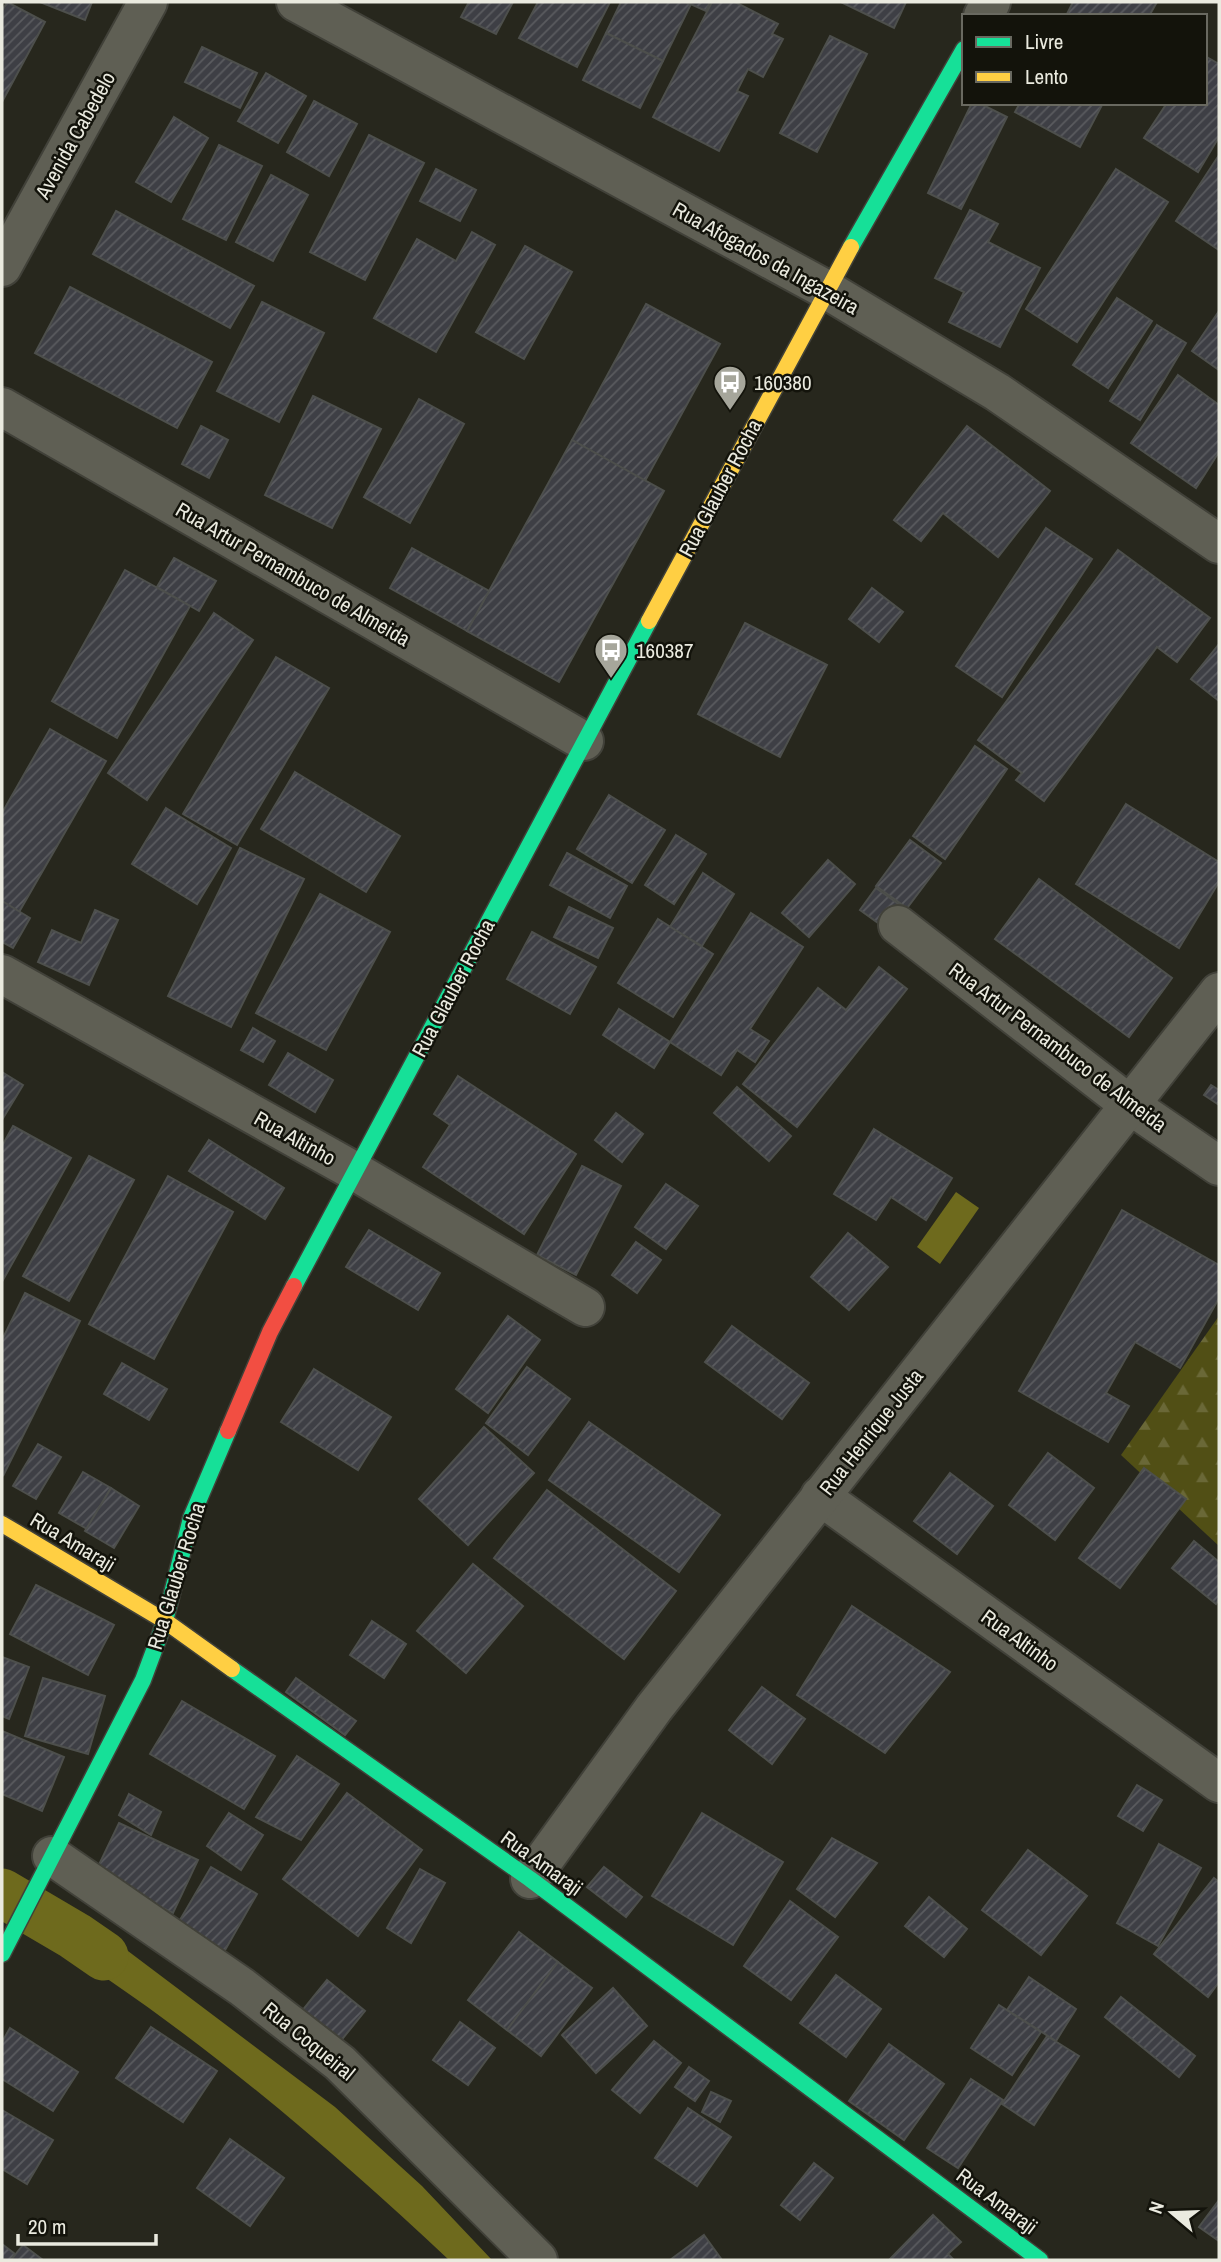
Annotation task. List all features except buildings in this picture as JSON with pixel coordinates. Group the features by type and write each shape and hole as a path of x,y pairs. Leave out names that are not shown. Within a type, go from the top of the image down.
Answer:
{"street":[{"name":"Avenida Cabedelo","path":"2,267 148,2"},
{"name":"Rua Afogados da Ingazeira","path":"296,2 827,290 997,391 1219,544"},
{"name":"Rua Glauber Rocha","path":"2,1952 142,1680 165,1621 191,1518 270,1332 827,290 962,53"},
{"name":"Rua Artur Pernambuco de Almeida","path":"2,407 584,741"},
{"name":"Rua Artur Pernambuco de Almeida","path":"898,925 1130,1105 1219,1167"},
{"name":"Rua Altinho","path":"2,974 356,1172 585,1307"},
{"name":"Rua Henrique Justa","path":"530,1879 654,1708 1219,992"},
{"name":"Rua Altinho","path":"820,1496 1219,1783"},
{"name":"Rua Amaraji","path":"2,1524 165,1621 530,1879 1040,2260"},
{"name":"Rua Coqueiral","path":"47,1867 242,1987 340,2063 538,2260"}],"green space":[{"path":"1219,1316 1219,1546 1121,1455"}],"shaded area":[{"path":"956,1192 979,1208 940,1264 917,1247"},
{"path":"56,1907 120,1945 335,2107 422,2186 492,2260 449,2260 352,2171 251,2086 147,2006 37,1933"}],"waterway":[{"path":"2,1893 104,1956"}],"traffic: fast":[{"path":"851,247 962,53"},
{"path":"294,1286 649,621"},
{"path":"2,1954 143,1680 165,1621 191,1518 228,1431"},
{"path":"232,1669 530,1879 1040,2260"}],"traffic: slow":[{"path":"649,621 851,247"},
{"path":"2,1524 165,1621 232,1669"}],"traffic: jam":[{"path":"228,1431 270,1332 294,1286"}],"place":[{"name":"160380","path":"730,412"},
{"name":"160387","path":"611,680"}]}
